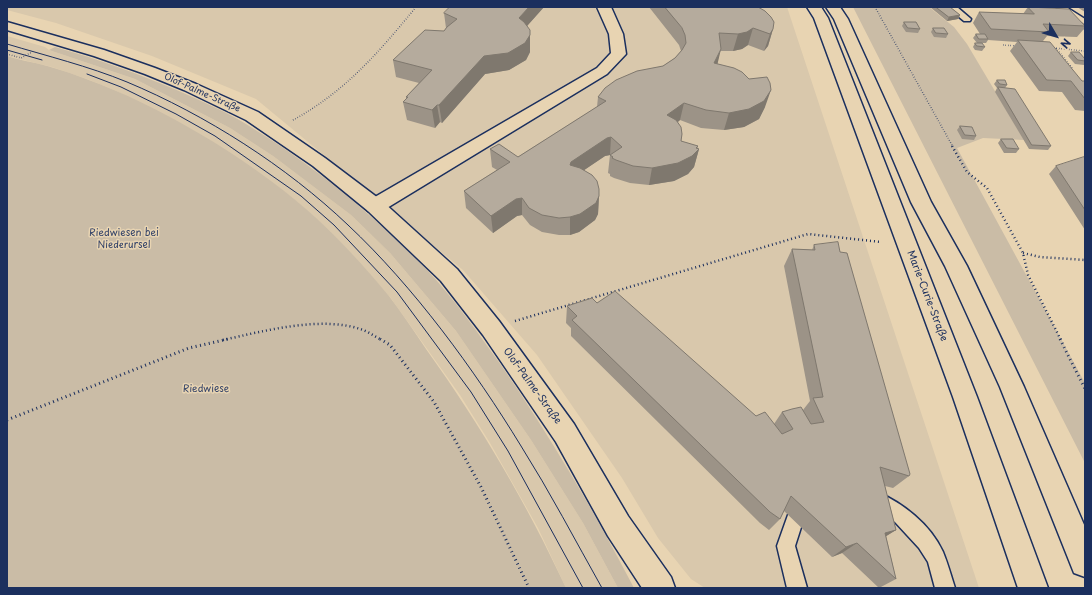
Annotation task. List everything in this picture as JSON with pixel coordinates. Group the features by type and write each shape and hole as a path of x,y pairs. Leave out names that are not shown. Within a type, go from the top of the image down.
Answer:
{"street":[{"path":"375,206 602,71 619,54 616,34 604,7"},
{"name":"Marie-Curie-Straße","path":"814,7 821,18 960,382 1034,588"},
{"path":"834,7 842,19 921,202 956,266 1008,380 1085,562"},
{"name":"Olof-Palme-Straße","path":"7,26 100,53 150,71 190,87 252,116 319,162 375,206 412,238 449,275 491,328 565,432 618,526 660,588"}],"lane":[{"path":"951,7 967,19"},
{"path":"1060,7 1085,23"},
{"path":"870,499 880,502 899,513 916,528 936,557 945,588"},
{"path":"794,521 786,546 797,588"}],"path":[{"path":"292,120 311,112 350,80 416,7"},
{"path":"875,7 967,172 987,188 1023,253 1028,275 1085,389"},
{"path":"1002,46 1018,46"},
{"path":"1048,48 1085,51"},
{"path":"1056,48 1072,68"},
{"path":"7,54 21,58"},
{"path":"513,322 808,234 881,242"},
{"path":"1023,253 1040,257 1085,260"},
{"path":"7,420 189,348 287,326 340,324 363,330 390,345 434,402 481,487 529,588"}],"shaded area":[{"path":"7,7 787,7 979,588 705,588 691,579 658,538 622,478 537,355 463,270 256,99 152,56 56,23 7,10"},
{"path":"7,36 45,47 49,50 135,79 230,128 273,156 351,215 390,253 456,331 531,440 583,523 618,588 566,588 538,528 490,443 460,395 390,297 329,230 294,199 252,168 209,140 169,117 114,90 87,79 52,67 7,56"}],"green space":[{"path":"853,7 929,7 954,27 967,44 1024,140 983,138 957,148 1085,383 1085,463"},
{"path":"55,47 103,62 149,79 204,102 238,119 295,156 318,173 386,230 448,293 501,365 571,474 634,588 618,588 583,523 531,440 456,331 390,253 351,215 273,156 230,128 135,79 49,50"},
{"name":"Riedwiese","path":"7,56 48,66 84,78 114,90 171,117 228,151 282,189 307,209 360,262 389,296 408,322 502,465 535,525 566,588 7,588"}],"building":[{"path":"450,7 529,7 519,18 530,30 530,35 525,43 508,53 484,56 439,105 432,110 403,102 432,70 393,60 425,30 444,31 457,19 444,13"},
{"path":"665,7 758,7 765,11 774,22 773,29 770,34 753,28 747,32 738,34 719,33 721,49 714,63 734,68 742,72 749,79 767,77 771,90 764,101 749,109 729,113 706,110 684,103 667,115 676,120 681,127 681,141 698,146 696,148 699,149 692,156 678,163 652,168 633,166 612,158 613,157 610,155 622,147 611,137 607,138 571,162 570,165 580,168 592,175 597,181 599,196 596,203 580,214 570,217 559,218 542,215 529,208 522,198 516,199 491,216 464,191 510,162 490,149 499,144 518,157 606,101 598,97 605,88 616,80 637,71 663,66 675,58 686,43 685,35 682,28"},
{"path":"936,7 950,7 960,15 949,17"},
{"path":"1028,7 1069,9 1085,26 1043,24 1049,32 991,29 979,12 1034,14"},
{"path":"904,22 916,22 920,29 908,28"},
{"path":"933,28 944,28 948,34 936,33"},
{"path":"976,34 985,34 988,39 979,39"},
{"path":"1018,40 1050,42 1082,81 1085,81 1085,99 1071,81 1047,80"},
{"path":"975,43 982,43 985,47 977,46"},
{"path":"1071,52 1079,52 1085,61 1078,60"},
{"path":"997,80 1005,80 1007,85 1000,84"},
{"path":"998,87 1015,89 1051,146 1032,145"},
{"path":"960,126 972,127 976,136 965,135"},
{"path":"1001,139 1013,139 1019,149 1007,148"},
{"path":"1084,157 1085,159 1085,210 1056,166"},
{"path":"838,242 840,252 847,253 910,474 909,476 880,467 896,530 885,533 896,579 857,543 846,547 791,496 780,519 770,512 572,320 577,316 567,306 592,298 597,303 615,291 756,416 765,412 782,434 793,429 782,412 792,409 801,407 811,424 824,422 813,398 823,397 792,249 815,250 814,245"}],"tram line":[{"path":"7,44 112,76 157,95 215,126 244,144 298,182 324,203 348,225 396,275 442,330 463,359 503,417 532,463 602,588"},
{"path":"7,50 42,60"},
{"path":"87,74 121,87 176,114 215,136 301,196 334,225 397,292 471,392 508,451 583,588"}],"park label":[{"name":"Riedwiesen bei Niederursel","path":"124,238"}]}
